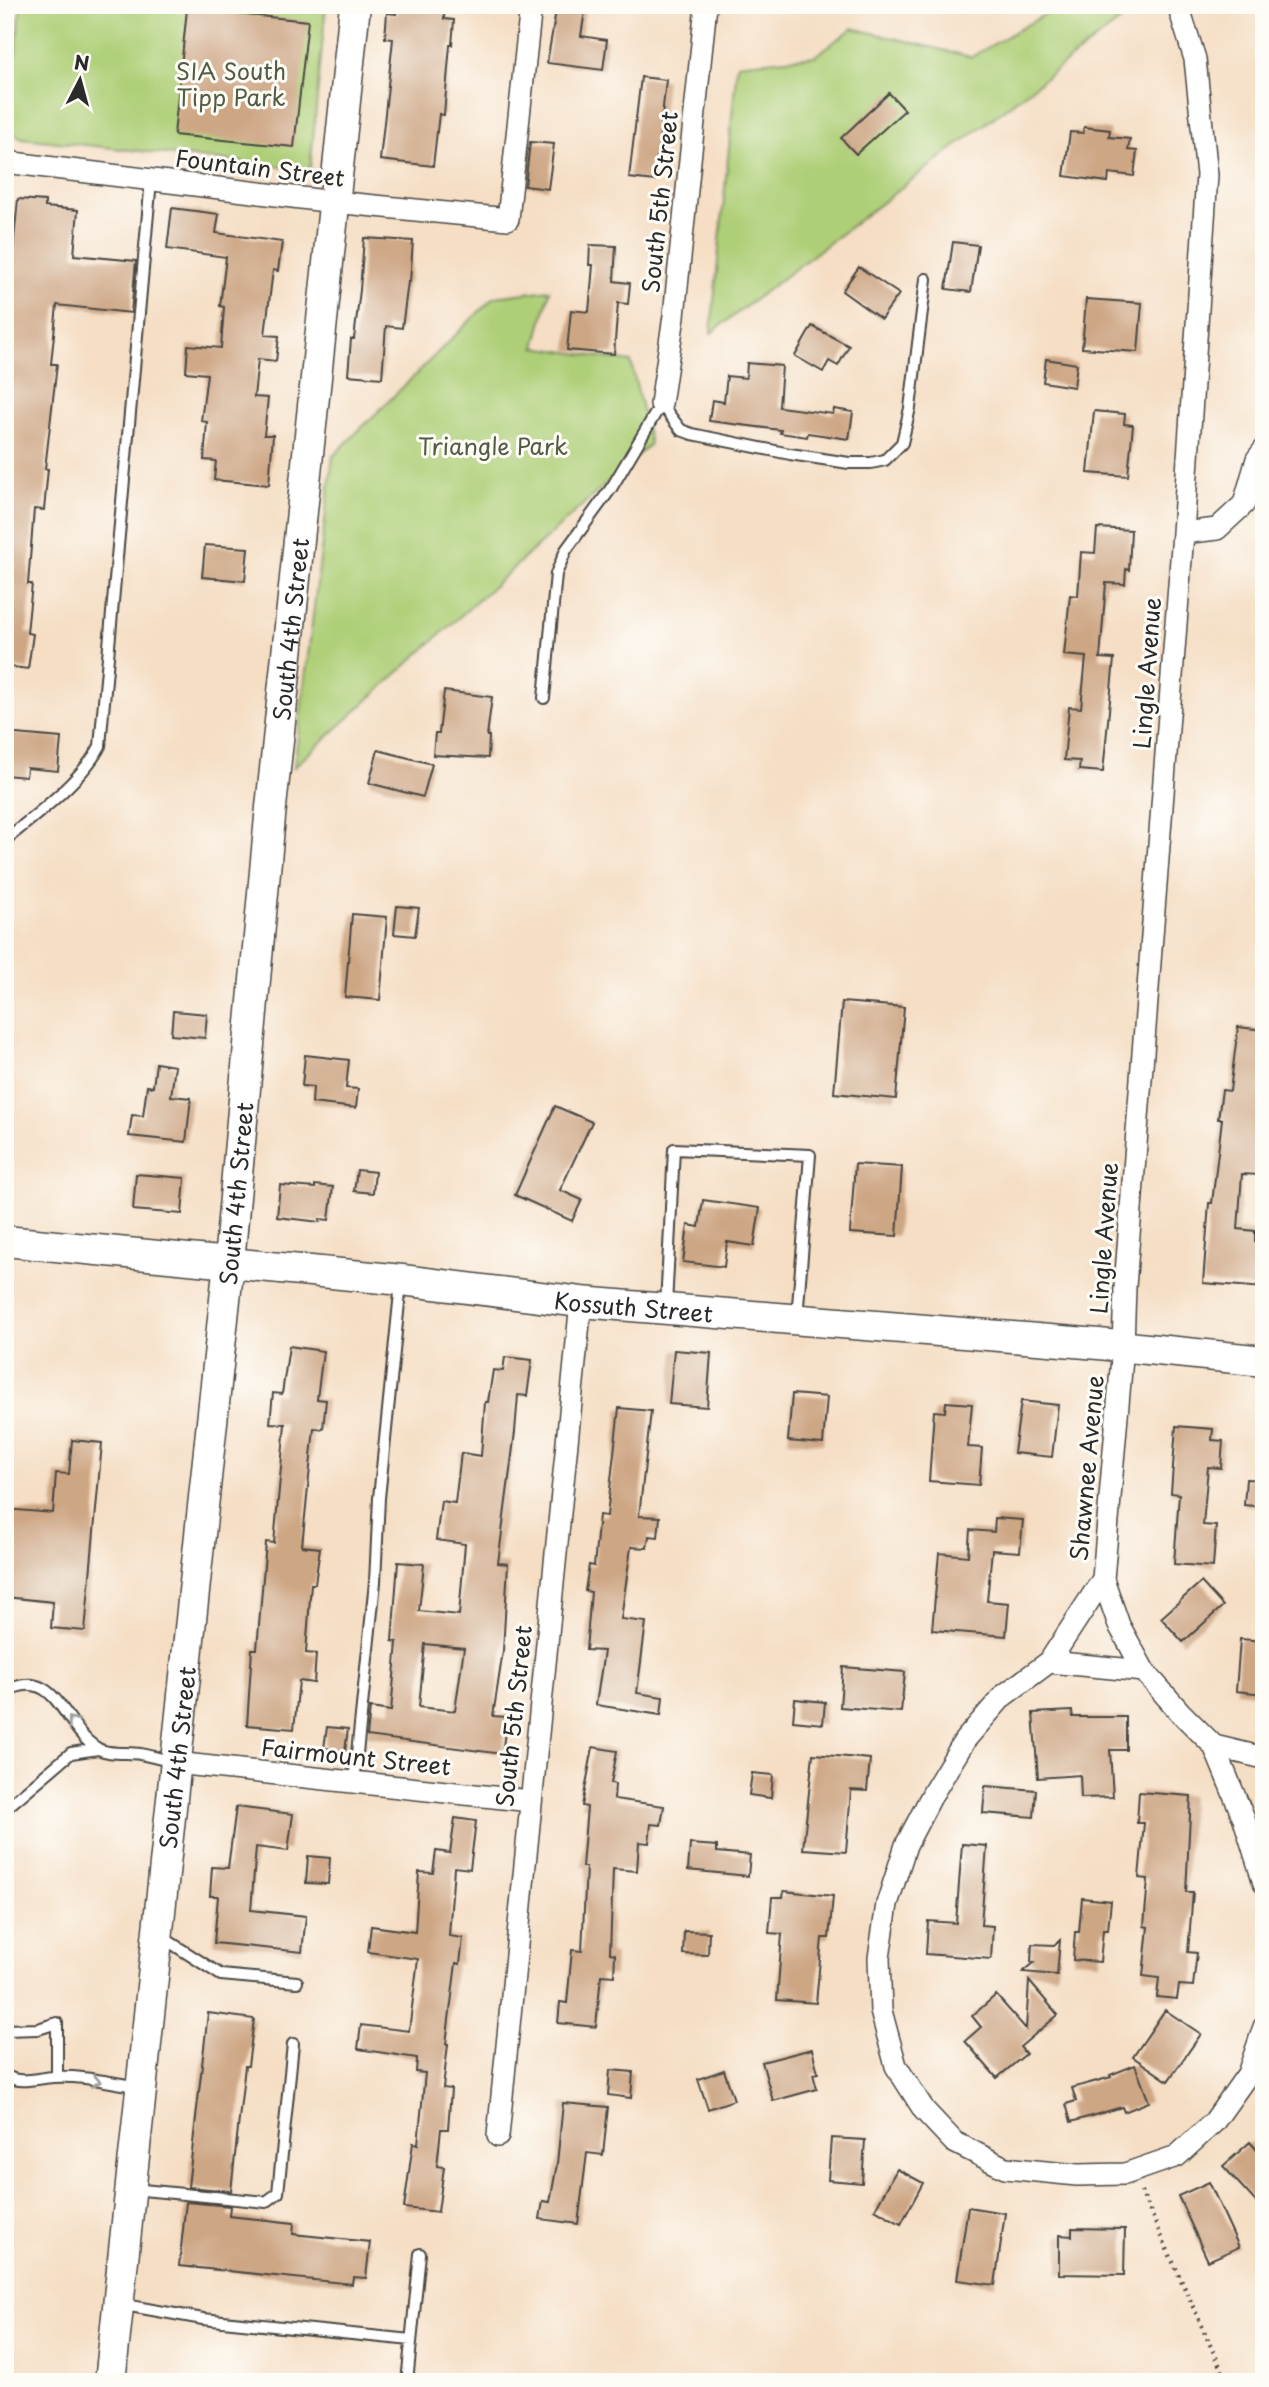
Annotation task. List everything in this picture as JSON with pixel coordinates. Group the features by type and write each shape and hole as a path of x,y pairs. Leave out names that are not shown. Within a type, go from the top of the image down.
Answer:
{"main road":[{"name":"South 4th Street","path":"110,2382 229,1262 268,831 355,5"},
{"name":"Kossuth Street","path":"5,1241 401,1280 581,1302 1123,1346 1264,1362"}],"street":[{"name":"Fountain Street","path":"5,163 334,202 508,219 531,5"},
{"name":"South 5th Street","path":"661,404 674,316 706,5"},
{"name":"Lingle Avenue","path":"1123,1346 1125,1287 1183,533 1207,175 1195,60 1178,5"},
{"path":"1183,533 1217,529 1244,504 1256,459 1264,450"},
{"name":"South 5th Street","path":"498,2136 581,1302"},
{"name":"Shawnee Avenue","path":"1123,1346 1103,1579 1049,1662 1003,1696 965,1740 906,1845 887,1904 879,1958 881,2011 896,2066 924,2110 954,2142 1004,2168 1077,2175 1131,2171 1177,2156 1214,2122 1248,2074 1264,2027"},
{"path":"1103,1579 1119,1625 1144,1671 1214,1746 1244,1819 1264,1883"},
{"path":"1049,1662 1144,1671"},
{"path":"1214,1746 1264,1758"},
{"name":"Fairmount Street","path":"175,1763 531,1801"}],"lane":[{"path":"5,840 38,813 93,760 100,746 151,180"},
{"path":"544,698 556,574 566,550 612,487 661,404 681,430 704,438 849,463 885,460 902,443 910,408 926,279"},
{"path":"666,1309 674,1149 810,1155 797,1320"},
{"path":"354,1782 401,1280"},
{"path":"5,1692 17,1685 37,1686 52,1693 76,1728 98,1749"},
{"path":"5,1809 71,1754 98,1749 139,1754 175,1763"},
{"path":"157,1934 221,1975 297,1982"},
{"path":"5,2029 38,2029 57,2023 57,2077"},
{"path":"130,2188 266,2202 278,2193 293,2044"},
{"path":"5,2075 11,2079 57,2077 140,2087"},
{"path":"407,2382 420,2254"},
{"path":"118,2304 203,2319 411,2340"}],"path":[{"path":"1131,2171 1227,2382"}],"green space":[{"name":"SIA South Tipp Park","path":"21,5 326,5 310,170 22,138 8,125"},
{"path":"1061,5 1141,5 711,333 737,64 815,56 853,28 971,57"},
{"name":"Triangle Park","path":"550,290 535,347 631,362 650,444 294,767 333,456 494,297"}],"building":[{"path":"396,5 445,5 444,19 454,20 444,115 439,114 433,166 380,160 393,39 385,38 387,13 396,14"},
{"path":"557,5 586,5 581,36 607,40 603,70 547,63"},
{"path":"187,9 308,21 294,147 174,135"},
{"path":"641,77 666,80 655,181 629,178"},
{"path":"889,93 905,110 856,154 841,138"},
{"path":"1084,127 1110,130 1109,137 1130,139 1128,150 1137,151 1134,176 1109,173 1108,182 1064,176 1070,132 1083,133"},
{"path":"530,142 554,144 548,189 525,186"},
{"path":"18,199 45,201 45,207 78,210 74,255 136,261 131,313 57,305 51,364 57,364 45,469 48,469 44,510 34,509 28,584 32,584 27,633 33,634 28,669 5,666 5,330"},
{"path":"172,208 219,214 216,233 282,242 278,271 273,270 265,335 279,336 276,361 258,359 254,397 268,398 264,435 273,435 269,485 214,480 216,461 204,460 207,422 201,421 207,374 186,372 188,345 221,348 224,307 220,306 226,257 167,249"},
{"path":"364,238 413,241 410,282 402,328 386,326 382,378 348,375"},
{"path":"953,242 978,245 971,292 946,289"},
{"path":"590,245 616,246 614,281 630,283 628,304 618,303 614,354 567,350 571,310 589,312 593,265 589,265"},
{"path":"859,267 899,294 881,319 842,291"},
{"path":"1086,299 1142,303 1138,352 1082,348"},
{"path":"812,326 849,346 838,366 829,361 823,372 795,356"},
{"path":"1046,359 1077,364 1074,387 1043,382"},
{"path":"747,363 782,366 779,407 833,414 834,409 853,412 849,439 808,433 807,437 780,433 781,430 709,421 712,400 724,402 727,376 746,378"},
{"path":"1094,411 1125,414 1124,424 1133,425 1128,476 1088,473"},
{"path":"1097,528 1131,530 1129,570 1126,569 1125,584 1106,583 1100,658 1114,659 1103,772 1079,770 1080,761 1064,760 1069,707 1081,708 1086,657 1064,655 1070,595 1078,596 1081,552 1095,553"},
{"path":"205,545 248,548 245,581 202,577"},
{"path":"444,691 492,697 487,736 488,758 433,755 435,733 439,733"},
{"path":"5,733 61,738 58,771 27,768 26,777 5,775"},
{"path":"378,750 432,764 423,797 369,783"},
{"path":"397,906 419,908 415,936 394,934"},
{"path":"352,914 387,917 380,1000 345,997"},
{"path":"842,1002 904,1007 896,1099 834,1093"},
{"path":"173,1011 207,1014 205,1038 171,1035"},
{"path":"1238,1027 1264,1030 1264,1158 1261,1157 1260,1175 1242,1174 1238,1229 1255,1231 1255,1242 1264,1243 1264,1288 1203,1283 1209,1203 1212,1203 1222,1119 1218,1119 1222,1090 1230,1091"},
{"path":"305,1055 349,1060 346,1088 358,1089 356,1108 312,1103 313,1087 302,1086"},
{"path":"156,1063 175,1066 171,1096 191,1098 186,1142 129,1136 132,1115 143,1116 147,1086 153,1087"},
{"path":"555,1106 592,1122 560,1190 582,1200 572,1221 515,1195"},
{"path":"855,1164 902,1167 897,1236 850,1233"},
{"path":"357,1170 375,1172 373,1193 354,1191"},
{"path":"136,1174 185,1178 182,1214 133,1210"},
{"path":"280,1185 333,1187 329,1220 320,1219 320,1222 277,1217"},
{"path":"703,1200 760,1208 754,1246 727,1242 724,1267 683,1262 688,1225 699,1227"},
{"path":"289,1346 323,1351 317,1399 326,1400 323,1429 314,1428 302,1546 320,1548 315,1584 311,1584 306,1653 316,1654 314,1683 299,1681 294,1729 247,1725 252,1649 257,1649 266,1542 274,1543 285,1424 270,1423 273,1393 282,1394"},
{"path":"674,1350 711,1353 707,1407 669,1404"},
{"path":"505,1357 532,1360 527,1396 518,1395 498,1563 508,1564 503,1651 493,1716 507,1717 502,1754 367,1736 370,1708 391,1711 397,1642 392,1641 398,1562 424,1564 419,1611 459,1615 465,1544 436,1540 441,1501 455,1503 461,1453 481,1456 485,1402 488,1402 493,1370 503,1371","holes":["425,1644 464,1648 455,1711 419,1707"]},
{"path":"792,1394 827,1397 823,1444 788,1441"},
{"path":"1021,1401 1058,1405 1052,1457 1014,1453"},
{"path":"946,1402 972,1404 968,1447 982,1448 979,1485 929,1481 934,1411 945,1412"},
{"path":"619,1408 651,1411 639,1516 660,1517 658,1537 649,1536 647,1548 631,1547 621,1619 646,1622 637,1693 663,1697 661,1715 596,1705 604,1651 586,1650 591,1592 585,1591 589,1565 594,1566 599,1515 607,1516"},
{"path":"1176,1426 1213,1429 1212,1440 1223,1441 1221,1468 1208,1467 1203,1525 1216,1526 1213,1567 1174,1564 1179,1494 1171,1493"},
{"path":"72,1440 102,1443 85,1631 51,1628 53,1602 5,1597 5,1509 53,1513 56,1473 69,1474"},
{"path":"1246,1479 1264,1480 1264,1507 1244,1505"},
{"path":"995,1518 1023,1520 1020,1552 992,1550 987,1601 1009,1603 1006,1636 932,1630 939,1553 968,1556 970,1530 994,1532"},
{"path":"1201,1582 1223,1606 1183,1642 1161,1618"},
{"path":"1240,1639 1264,1641 1264,1694 1236,1691"},
{"path":"843,1667 905,1672 901,1712 840,1707"},
{"path":"795,1699 825,1702 823,1724 793,1721"},
{"path":"1072,1711 1073,1717 1126,1717 1126,1750 1110,1750 1113,1797 1081,1798 1080,1775 1038,1778 1033,1713"},
{"path":"327,1727 348,1729 345,1751 324,1748"},
{"path":"593,1747 617,1751 611,1783 615,1784 614,1799 664,1806 661,1825 651,1824 649,1843 639,1842 637,1871 613,1869 610,1953 615,1954 614,1976 601,1975 596,2027 558,2023 560,2002 567,2003 572,1950 582,1951 586,1867 582,1867 587,1807 582,1806"},
{"path":"813,1754 870,1759 867,1791 851,1790 846,1852 803,1849"},
{"path":"752,1773 773,1775 771,1798 749,1795"},
{"path":"985,1786 1036,1790 1034,1817 983,1813"},
{"path":"1139,1792 1191,1796 1186,1892 1193,1892 1188,1952 1197,1953 1193,1986 1179,1985 1177,1999 1157,1997 1159,1978 1143,1976 1148,1927 1144,1926 1148,1879 1139,1878 1144,1823 1137,1823"},
{"path":"236,1807 293,1814 288,1851 256,1847 251,1910 306,1916 302,1952 214,1943 218,1896 210,1896 212,1867 228,1868"},
{"path":"455,1818 476,1821 470,1869 454,1867 449,1936 463,1938 460,1964 456,1963 446,2044 443,2088 451,2089 448,2129 441,2129 437,2166 444,2167 438,2212 404,2208 413,2143 418,2144 425,2073 416,2072 417,2058 358,2049 361,2025 409,2031 418,1959 368,1952 371,1926 415,1932 419,1872 433,1873 436,1851 450,1853"},
{"path":"690,1844 717,1846 717,1852 750,1855 748,1876 688,1870"},
{"path":"962,1844 987,1846 981,1925 993,1926 991,1959 926,1954 928,1921 956,1923"},
{"path":"308,1856 330,1858 328,1884 306,1883"},
{"path":"784,1891 833,1896 829,1938 822,1938 816,2003 777,2000 782,1934 769,1933 772,1897 783,1897"},
{"path":"1082,1898 1111,1901 1108,1930 1103,1930 1100,1962 1073,1960"},
{"path":"684,1931 709,1932 708,1955 683,1954"},
{"path":"1060,1940 1057,1975 1023,1972 1035,1962 1031,1962 1032,1944 1054,1945"},
{"path":"1029,1981 1058,2015 1020,2047 1026,2054 997,2078 965,2041 981,2027 972,2016 996,1995 1026,2029"},
{"path":"1165,2010 1201,2034 1168,2081 1133,2057"},
{"path":"208,2013 254,2019 248,2066 245,2066 231,2191 188,2187"},
{"path":"812,2049 818,2073 813,2074 817,2089 773,2101 762,2062"},
{"path":"1135,2065 1149,2102 1124,2112 1122,2107 1071,2122 1066,2104 1076,2101 1072,2088 1111,2077 1110,2075"},
{"path":"610,2070 633,2072 631,2098 608,2095"},
{"path":"724,2070 734,2100 708,2109 698,2079"},
{"path":"563,2103 608,2107 603,2155 587,2153 578,2224 540,2219 543,2201 550,2202"},
{"path":"831,2138 865,2140 862,2183 828,2180"},
{"path":"1250,2142 1264,2158 1264,2211 1223,2166"},
{"path":"897,2169 923,2183 901,2224 875,2209"},
{"path":"1209,2182 1239,2247 1208,2261 1178,2196"},
{"path":"186,2202 230,2206 229,2216 294,2223 293,2234 370,2242 366,2278 353,2277 352,2284 179,2266"},
{"path":"968,2207 1005,2213 995,2285 957,2280"},
{"path":"1072,2228 1125,2229 1124,2275 1059,2274 1059,2235 1072,2236"}]}
